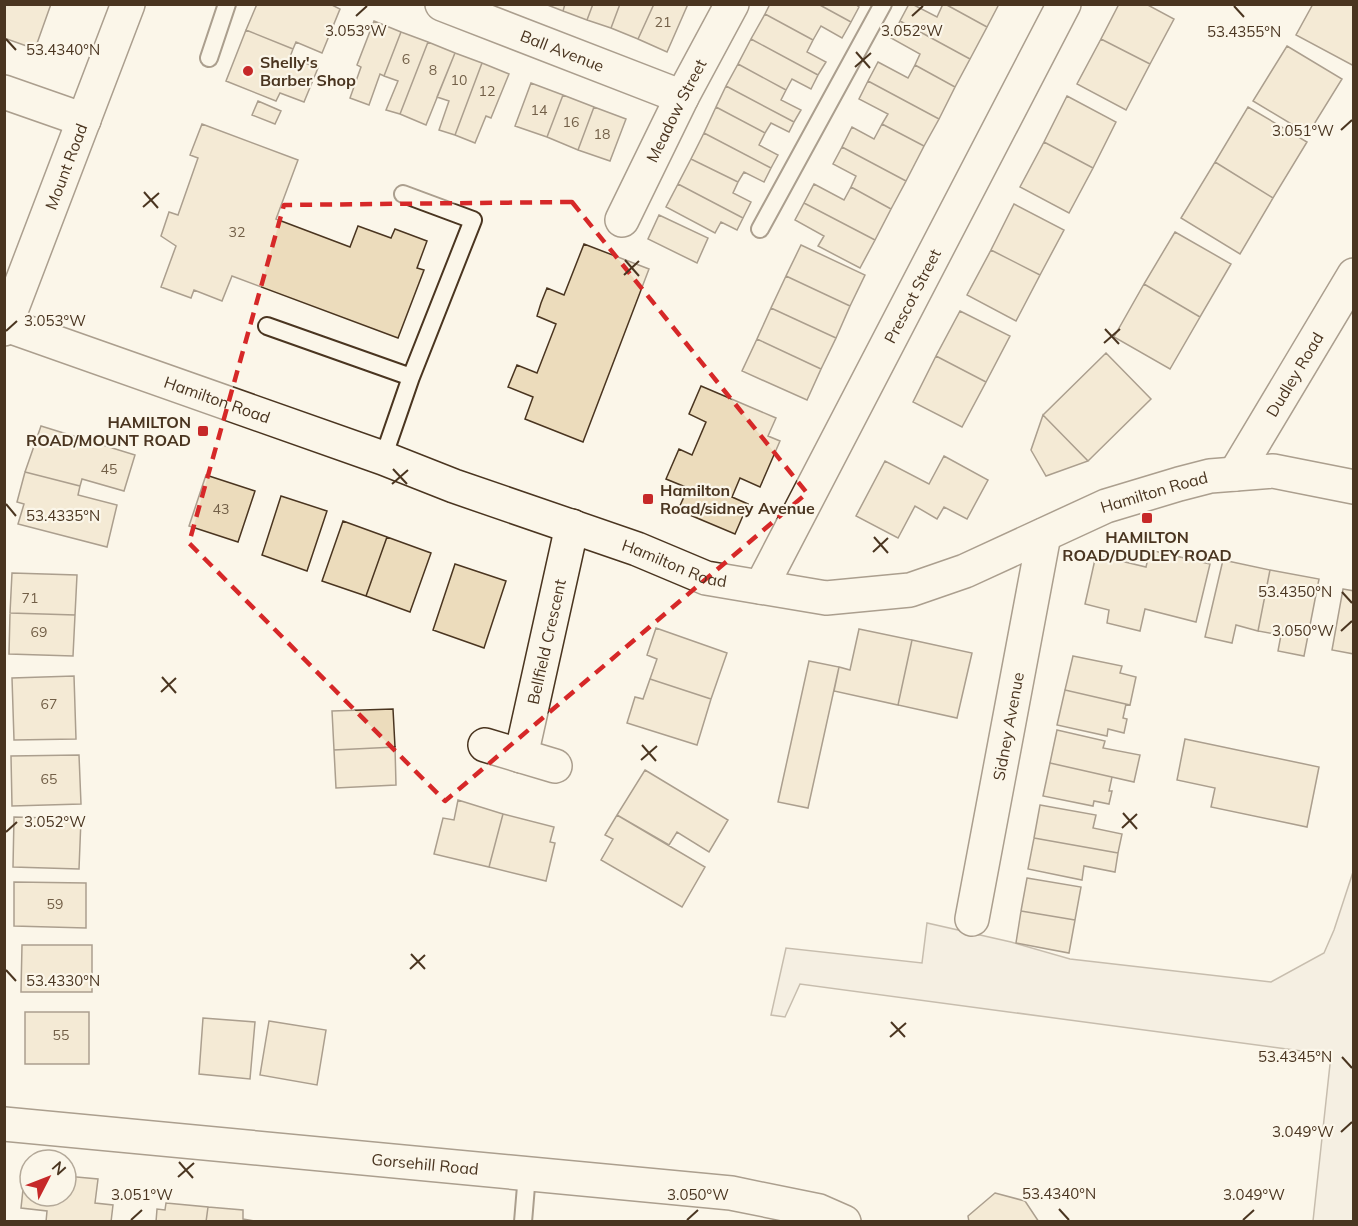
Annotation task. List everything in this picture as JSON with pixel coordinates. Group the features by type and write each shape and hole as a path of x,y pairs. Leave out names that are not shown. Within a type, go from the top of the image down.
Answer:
{"street":[{"name":"Mount Road","path":"5,327 128,4"},
{"name":"Ball Avenue","path":"442,4 682,97"},
{"name":"Meadow Street","path":"622,220 682,97 732,4"},
{"name":"Prescot Street","path":"761,587 1064,4"},
{"path":"4,92 84,120"},
{"name":"Dudley Road","path":"1235,474 1353,275"},
{"name":"Hamilton Road","path":"5,327 638,549 706,578 826,598 910,590 965,571 1106,506 1210,476 1274,471 1353,488"},
{"name":"Bellfield Crescent","path":"521,756 572,526"},
{"name":"Sidney Avenue","path":"972,919 1044,535"},
{"path":"485,745 555,766"},
{"name":"Gorsehill Road","path":"4,1124 731,1193 819,1210 843,1221"}],"lane":[{"path":"209,58 227,4"},
{"path":"760,229 883,4"},
{"path":"383,458 411,377 473,220 403,194"},
{"path":"267,326 411,377"},
{"path":"523,1221 527,1174"}],"highlighted area":[{"path":"572,202 807,493 445,801 189,543 284,205"}],"shaded area":[{"path":"1353,872 1353,1221 1313,1221 1331,1055 800,984 785,1017 771,1015 786,948 922,963 927,923 1011,942 1070,959 1271,982 1324,953"}],"building":[{"path":"4,4 51,4 35,49 4,38"},
{"path":"257,4 330,4 340,9 322,53 296,42 293,49 246,30"},
{"path":"545,4 565,4 563,11"},
{"path":"565,4 593,4 587,20 563,11"},
{"path":"593,4 620,4 611,28 587,20"},
{"path":"620,4 654,4 638,39 611,28"},
{"path":"654,4 688,4 667,52 638,39"},
{"path":"770,4 818,4 851,22 842,38 821,26 813,40 765,14"},
{"path":"818,4 855,4 859,7 851,22"},
{"path":"909,4 937,17 945,4 987,27 970,59 900,21"},
{"path":"945,4 999,4 987,27"},
{"path":"1119,4 1146,4 1174,19 1150,64 1101,39"},
{"path":"1313,4 1354,4 1354,66 1296,35"},
{"path":"765,14 813,40 807,52 826,62 818,75 751,39"},
{"path":"374,21 401,32 384,76 380,74 369,105 350,98 361,67 357,65"},
{"path":"900,21 970,59 955,87 915,65 920,54 891,38"},
{"path":"246,30 293,49 290,57 318,68 304,102 280,93 276,101 226,81"},
{"path":"401,32 428,42 400,114 386,110 398,81 384,76"},
{"path":"751,39 818,75 811,89 792,79 786,90 738,64"},
{"path":"1101,39 1150,64 1126,110 1077,84"},
{"path":"428,42 455,53 426,125 400,114"},
{"path":"1287,46 1342,79 1308,134 1253,101"},
{"path":"455,53 482,63 455,135 439,130 449,101 437,97"},
{"path":"878,62 908,78 915,65 955,87 939,119 868,81"},
{"path":"482,63 509,74 491,118 486,116 475,143 455,135"},
{"path":"738,64 786,90 781,100 801,110 794,122 726,86"},
{"path":"868,81 939,119 924,146 882,124 888,114 859,99"},
{"path":"531,83 563,95 547,137 515,126"},
{"path":"726,86 794,122 789,132 771,123 765,133 716,107"},
{"path":"563,95 594,107 578,150 547,137"},
{"path":"1067,96 1116,122 1093,168 1044,142"},
{"path":"258,101 281,111 275,124 252,115"},
{"path":"594,107 626,119 610,161 578,150"},
{"path":"716,107 765,133 759,145 778,155 771,168 704,133"},
{"path":"1248,107 1307,142 1273,198 1215,162"},
{"path":"202,124 298,160 276,219 350,247 358,226 391,238 395,229 427,241 417,268 424,270 398,338 232,276 222,301 194,290 191,298 161,287 176,246 161,236 169,212 178,215 198,158 190,155"},
{"path":"882,124 924,146 906,181 842,147 852,127 874,139"},
{"path":"704,133 771,168 764,182 744,172 738,182 691,159"},
{"path":"1044,142 1093,168 1069,213 1020,187"},
{"path":"842,147 906,181 891,209 851,187 856,176 833,164"},
{"path":"691,159 738,182 733,193 751,202 743,218 678,184"},
{"path":"1215,162 1273,198 1240,254 1181,218"},
{"path":"678,184 743,218 737,230 721,222 715,233 666,207"},
{"path":"814,184 844,200 851,187 891,209 875,240 804,203"},
{"path":"804,203 875,240 860,268 818,246 824,236 795,220"},
{"path":"1014,204 1064,230 1040,275 991,250"},
{"path":"659,215 708,238 697,263 648,239"},
{"path":"1175,232 1231,264 1200,317 1144,284"},
{"path":"584,244 649,269 583,442 525,419 533,397 508,387 517,365 537,373 556,324 537,316 541,303 547,288 564,295"},
{"path":"801,245 865,275 850,306 786,276"},
{"path":"991,250 1040,275 1016,321 967,295"},
{"path":"786,276 850,306 836,338 771,308"},
{"path":"1144,284 1200,317 1170,369 1114,337"},
{"path":"771,308 836,338 821,369 757,339"},
{"path":"960,311 1010,336 986,382 936,356"},
{"path":"757,339 821,369 807,400 742,371"},
{"path":"1106,353 1151,399 1088,461 1043,415"},
{"path":"936,356 986,382 962,427 913,402"},
{"path":"701,386 776,418 768,436 780,441 760,487 740,478 732,497 748,504 735,534 678,510 688,488 666,479 679,449 692,455 706,422 689,414"},
{"path":"1043,415 1088,461 1046,476 1031,450"},
{"path":"41,426 135,455 124,491 82,479 80,486 25,472"},
{"path":"944,456 988,480 967,519 944,507 937,519 915,506 898,538 856,516 885,461 929,484"},
{"path":"25,472 80,486 78,495 117,505 107,547 18,524 24,504 17,502"},
{"path":"206,475 255,491 238,542 189,526"},
{"path":"281,496 327,511 307,571 262,555"},
{"path":"343,521 387,537 366,596 322,581"},
{"path":"387,537 431,553 410,612 366,596"},
{"path":"1150,550 1210,564 1196,622 1145,609 1140,631 1107,623 1109,610 1085,604 1096,555 1146,567"},
{"path":"1223,560 1270,570 1258,631 1236,625 1232,643 1205,637"},
{"path":"455,564 506,581 484,648 433,630"},
{"path":"1270,570 1319,579 1304,656 1278,651 1281,635 1258,631"},
{"path":"12,573 77,575 75,615 10,613"},
{"path":"1343,589 1354,591 1354,654 1332,650"},
{"path":"10,613 75,615 73,656 9,654"},
{"path":"656,628 727,653 711,699 650,679 657,659 647,655"},
{"path":"859,629 912,640 898,705 834,691 839,667 850,670"},
{"path":"912,640 972,653 957,718 898,705"},
{"path":"1073,656 1122,666 1120,673 1136,677 1130,705 1065,690"},
{"path":"809,661 839,667 808,808 778,802"},
{"path":"74,676 76,739 14,740 12,678"},
{"path":"650,679 711,699 697,745 627,723 635,697 643,699"},
{"path":"1065,690 1126,704 1123,718 1127,719 1124,733 1108,729 1107,736 1057,725"},
{"path":"393,709 395,747 334,750 332,711"},
{"path":"1057,730 1105,741 1103,748 1140,755 1134,782 1050,763"},
{"path":"1185,739 1319,767 1307,827 1211,807 1215,788 1177,780"},
{"path":"395,747 396,785 336,788 334,750"},
{"path":"79,755 81,804 12,806 11,756"},
{"path":"1050,763 1112,777 1109,804 1094,801 1093,806 1043,796"},
{"path":"645,770 728,820 709,852 677,832 669,845 617,815"},
{"path":"458,800 503,814 489,867 434,854 443,818 454,820"},
{"path":"1040,805 1096,815 1093,828 1122,834 1118,853 1034,838"},
{"path":"503,814 554,827 550,842 555,843 546,881 489,867"},
{"path":"617,815 705,867 682,907 601,860 613,839 605,835"},
{"path":"14,817 81,819 79,869 13,867"},
{"path":"1034,838 1118,853 1115,872 1084,866 1082,880 1028,869"},
{"path":"1027,878 1081,887 1075,920 1021,911"},
{"path":"14,882 86,883 86,928 14,926"},
{"path":"1021,911 1075,920 1069,953 1016,943"},
{"path":"22,945 92,945 92,992 21,992"},
{"path":"25,1012 89,1012 89,1064 25,1064"},
{"path":"203,1018 255,1022 250,1079 199,1074"},
{"path":"269,1021 326,1030 317,1085 260,1075"},
{"path":"78,1177 98,1179 95,1203 113,1205 111,1222 46,1222 47,1211 21,1208 78,1208"},
{"path":"995,1193 1025,1201 1039,1222 969,1222 968,1216"},
{"path":"166,1203 208,1207 206,1222 156,1222 157,1209 165,1210"},
{"path":"208,1207 243,1210 243,1219 260,1222 206,1222"}],"place":[{"name":"Shelly's Barber Shop","path":"248,71"},
{"name":"HAMILTON ROAD/MOUNT ROAD","path":"203,431"},
{"name":"Hamilton Road/sidney Avenue","path":"648,499"},
{"name":"HAMILTON ROAD/DUDLEY ROAD","path":"1147,518"}]}
